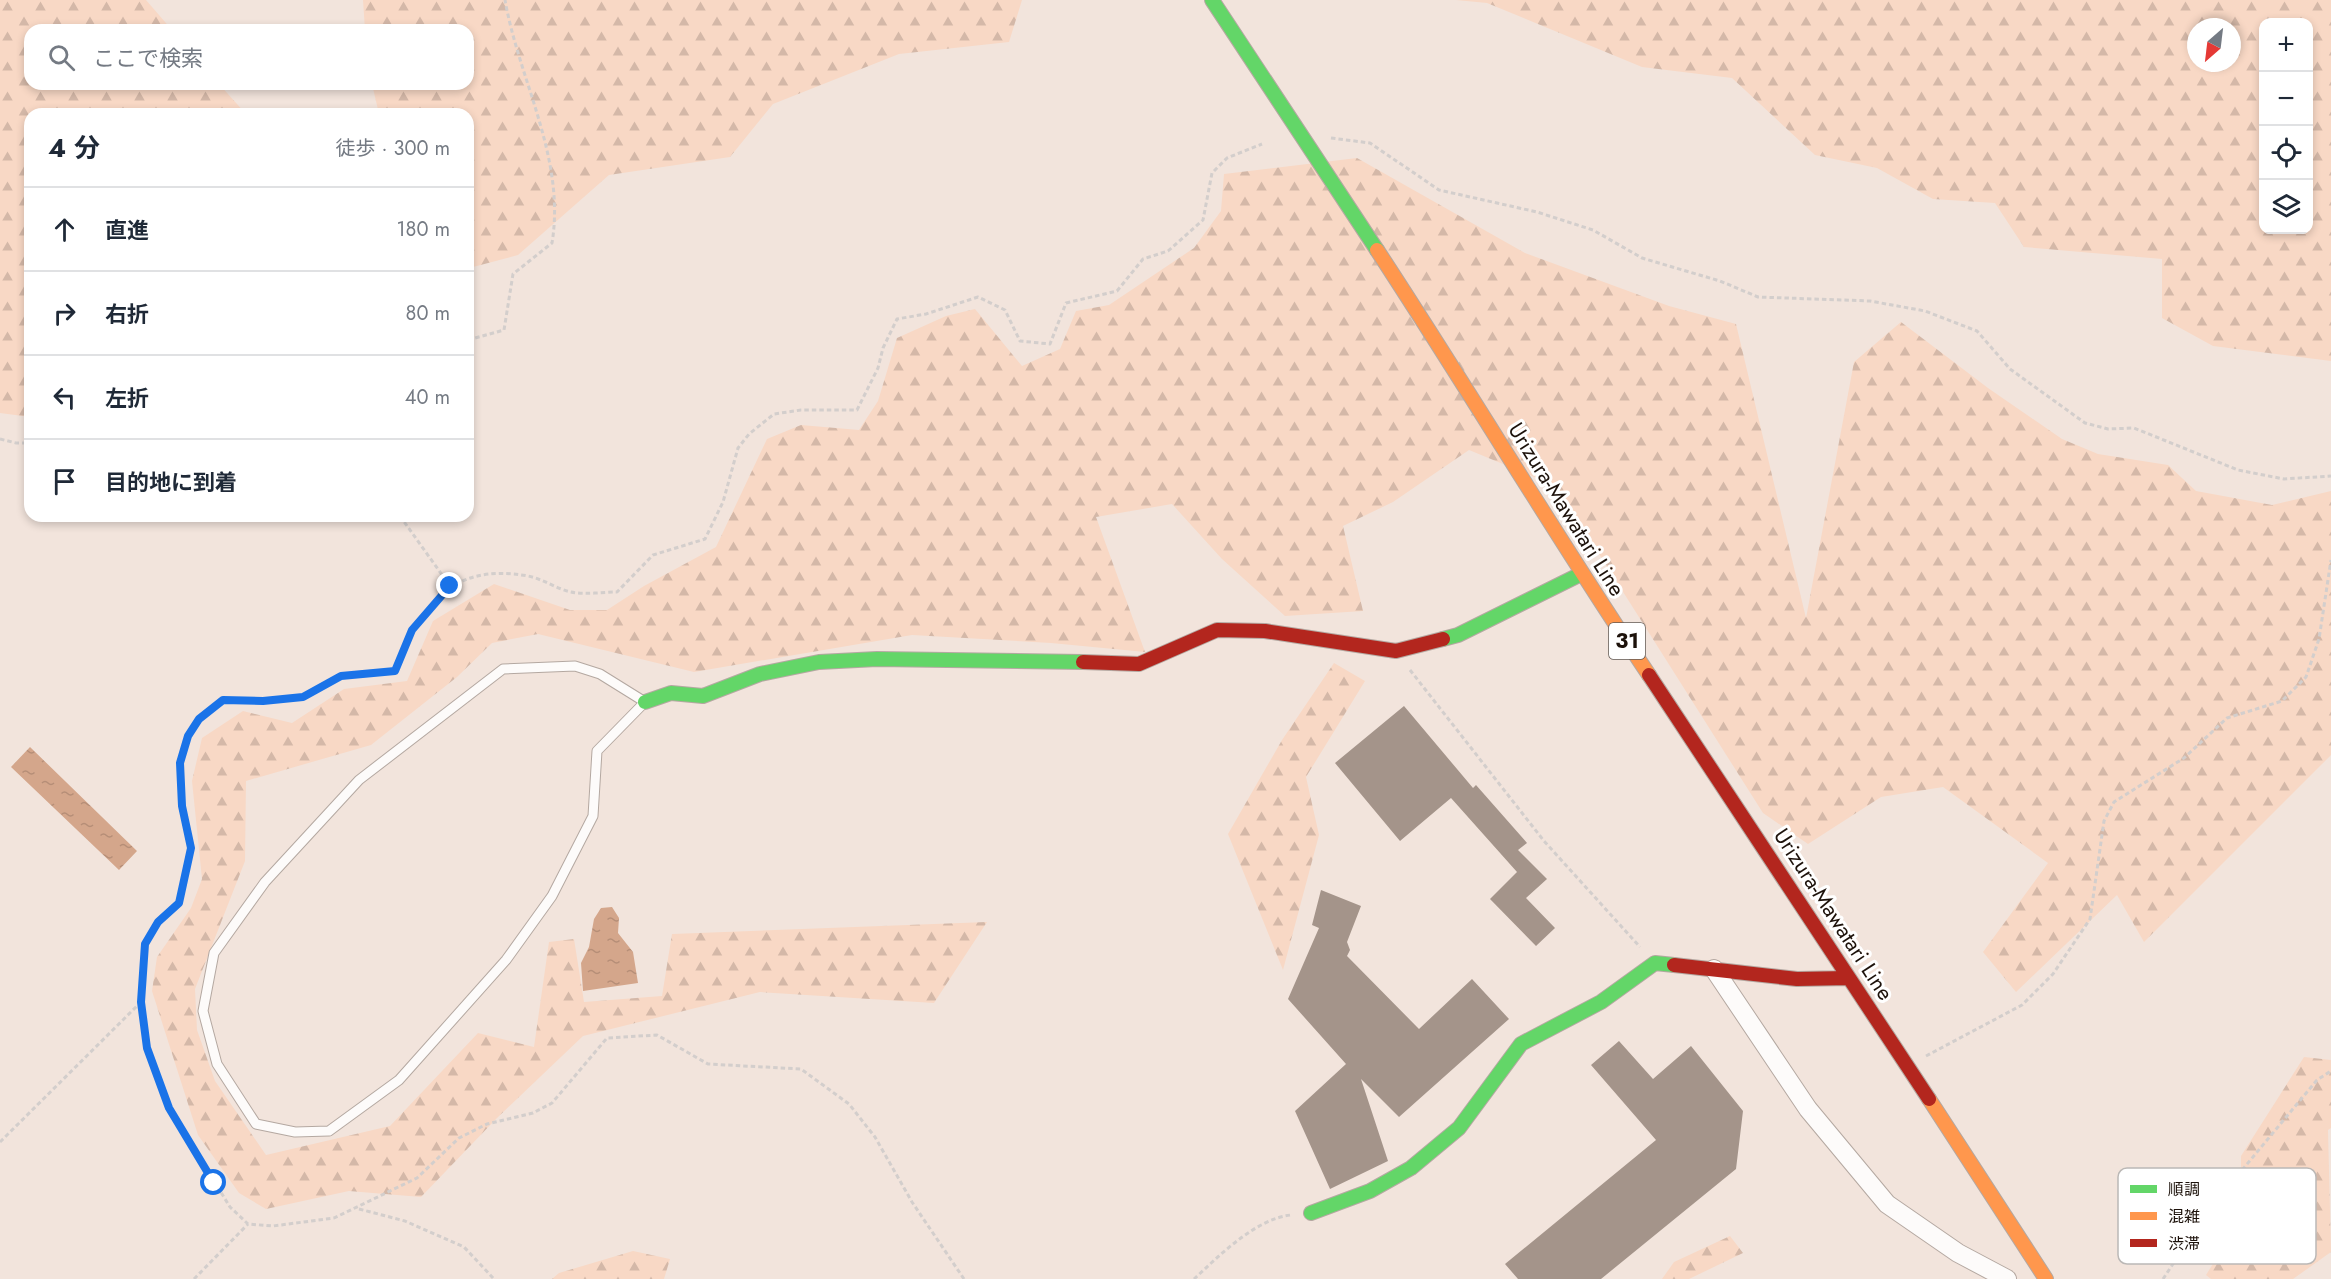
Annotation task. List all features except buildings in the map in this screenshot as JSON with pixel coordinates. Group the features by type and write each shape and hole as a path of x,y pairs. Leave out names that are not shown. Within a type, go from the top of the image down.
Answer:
{"street":[{"name":"Urizura-Mawatari Line","path":"1212,0 1462,378 1581,574 1909,1065 2046,1279"},
{"path":"645,702 671,693 703,696 760,674 819,662 1005,659 1139,664 1217,630 1265,631 1396,651 1458,635 1581,574"},
{"path":"1311,1213 1370,1191 1411,1168 1459,1128 1521,1044 1601,1002 1655,963 1797,979 1849,978"},
{"path":"1714,969 1808,1109 1887,1204 1958,1253 2007,1279"}],"lane":[{"path":"575,666 600,674 645,702 597,751 592,816 552,896 506,960 399,1080 329,1131 295,1132 256,1124 217,1064 203,1011 214,953 265,882 359,780 503,669 575,666"}],"path":[{"path":"474,338 504,330 513,274 552,243 555,225 548,153 505,0"},
{"path":"1329,138 1370,144 1439,190 1537,212 1593,230 1642,258 1720,281 1758,297 1870,301 1925,311 1977,331 2010,369 2085,423 2108,429 2134,428 2238,470 2284,479 2331,476"},
{"path":"964,1279 912,1202 875,1137 849,1104 801,1069 708,1064 657,1035 607,1038 552,1103 532,1113 487,1124 459,1138 417,1178 357,1208 334,1218 273,1226 248,1224 230,1207 169,1108 147,1048 141,1002 145,944 158,922 179,903 191,848 182,806 180,763 188,736 199,719 223,700 263,701 303,697 341,676 395,671 412,630 450,586 481,573 530,576 572,593 617,592 653,555 705,538 723,502 738,447 749,434 774,414 801,410 857,410 878,368 883,348 897,319 926,314 978,297 1005,310 1020,341 1050,344 1066,303 1117,291 1143,259 1168,251 1203,220 1212,173 1227,158 1262,144"},
{"path":"0,439 24,443"},
{"path":"404,522 450,586"},
{"path":"1909,1065 2022,1005 2053,974 2090,919 2104,821 2114,802 2184,758 2227,718 2282,701 2306,677 2319,639 2331,560"},
{"path":"1396,651 1544,841 1655,963"},
{"path":"0,1142 141,1002"},
{"path":"2244,1168 2317,1080 2331,1071"},
{"path":"357,1208 405,1221 464,1247 494,1279"},
{"path":"1194,1279 1235,1242 1280,1216 1311,1213"},
{"path":"194,1279 248,1224"},
{"path":"2163,1279 2173,1264"}],"green space":[{"path":"0,0 146,0 167,24 24,24 24,90 224,90 241,108 24,108 24,416 0,413"},
{"path":"363,0 1022,0 1009,42 899,54 773,104 730,157 609,175 518,255 474,267 474,108 378,108 373,90 474,90 474,24 365,24"},
{"path":"1456,0 2331,0 2331,361 2213,346 2162,318 2162,259 2024,247 1995,203 1933,199 1877,168 1815,155 1732,78 1642,67 1487,3"},
{"path":"1357,158 1525,253 1669,306 1736,324 1806,618 1854,362 1901,322 1988,388 2062,439 2098,454 2168,465 2196,491 2272,505 2331,491 2331,755 2144,942 2117,895 2016,992 1983,952 2048,863 1943,787 1881,797 1808,844 1763,813 1556,486 1469,450 1393,502 1343,526 1363,611 1285,616 1222,559 1172,504 1096,517 1145,652 1051,643 912,635 694,672 538,634 492,643 457,677 371,745 246,781 245,861 195,989 197,1030 215,1081 266,1155 390,1126 478,1033 534,1047 549,942 574,939 584,1002 662,996 672,934 987,922 934,1003 760,992 583,1036 497,1118 421,1197 349,1191 266,1209 239,1193 198,1135 152,991 157,957 191,908 202,879 192,781 202,738 243,711 292,723 344,689 407,681 433,621 494,584 570,610 607,610 644,586 716,547 767,439 801,425 859,430 878,401 897,338 946,316 975,309 1022,366 1060,349 1076,311 1109,305 1194,248 1221,211 1224,174"},
{"path":"1334,663 1365,681 1306,777 1319,835 1283,970 1228,834 1282,740"},
{"path":"2304,1057 2331,1060 2331,1128 2328,1130 2331,1252 2316,1263 2316,1168 2241,1168 2241,1156"},
{"path":"1730,1236 1743,1253 1689,1279 1662,1279 1674,1262"},
{"path":"633,1251 670,1259 664,1279 552,1279 559,1273"},
{"path":"2213,1264 2314,1264 2293,1279 2211,1279 2206,1275"}],"water":[{"path":"30,747 137,851 119,870 11,767"},
{"path":"612,907 619,918 618,933 633,952 638,983 583,991 581,963 589,947 594,919 601,908"}],"traffic: fast":[{"path":"1212,0 1377,250"},
{"path":"1443,639 1458,635 1581,574"},
{"path":"645,702 671,693 703,696 760,674 819,662 877,659 1083,662"},
{"path":"1311,1213 1370,1191 1411,1168 1459,1128 1521,1044 1601,1002 1655,963 1674,965"}],"traffic: slow":[{"path":"1377,250 1649,675"},
{"path":"1929,1099 2046,1279"}],"traffic: jam":[{"path":"1083,662 1139,664 1217,630 1265,631 1396,651 1443,639"},
{"path":"1649,675 1929,1099"},
{"path":"1674,965 1797,979 1849,978"}],"route":[{"path":"214,1183 169,1108 147,1048 141,1002 145,944 158,922 179,903 191,848 182,806 180,763 188,736 199,719 223,700 263,701 303,697 341,676 395,671 412,630 450,586"}]}
